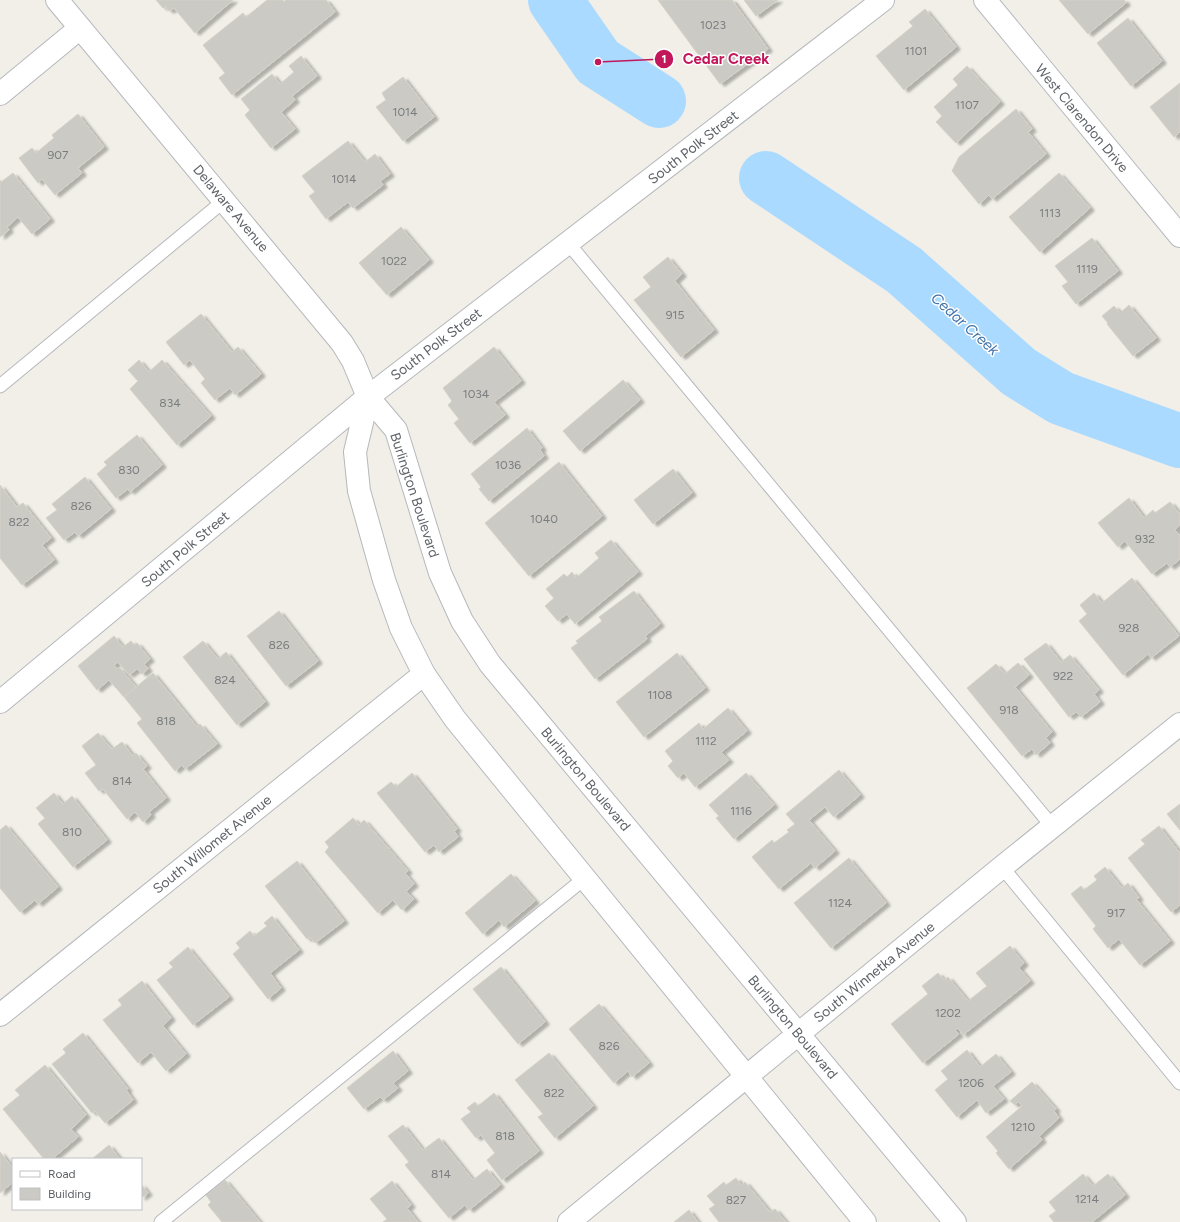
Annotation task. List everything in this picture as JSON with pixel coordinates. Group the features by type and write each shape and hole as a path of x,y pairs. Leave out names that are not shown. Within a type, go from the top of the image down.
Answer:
{"street":[{"path":"0,94 80,28 57,0"},
{"name":"South Polk Street","path":"0,702 368,397 883,0"},
{"name":"West Clarendon Drive","path":"985,0 1180,236"},
{"name":"Delaware Avenue","path":"80,28 225,200 342,343 354,360 368,397"},
{"path":"368,397 355,452 359,491 384,580 401,628 424,674 455,719 865,1222"},
{"name":"Burlington Boulevard","path":"368,397 396,430 440,573 462,621 490,664 955,1222"},
{"name":"South Willomet Avenue","path":"0,1015 424,674"},
{"name":"South Winnetka Avenue","path":"569,1222 1052,826 1180,724"}],"lane":[{"path":"0,386 225,200"},
{"path":"568,243 1052,826"},
{"path":"1002,867 1180,1083"},
{"path":"160,1222 585,878"}],"building":[{"path":"156,0 233,0 195,33 174,8 169,11 165,6 163,8"},
{"path":"267,0 283,0 284,2 286,0 326,0 335,12 232,95 219,78 225,73 203,45 243,13 246,17"},
{"path":"658,0 732,0 768,49 720,84"},
{"path":"744,0 778,0 756,16"},
{"path":"1059,0 1124,0 1126,3 1088,34"},
{"path":"925,9 956,47 904,90 876,56 913,26 909,22"},
{"path":"1128,18 1162,61 1131,86 1097,43"},
{"path":"301,56 317,76 292,96 295,100 281,112 295,129 271,148 245,115 250,110 241,99 272,74 280,84 294,72 289,66"},
{"path":"967,66 1000,102 956,143 936,122 942,116 934,107 958,85 953,79"},
{"path":"403,77 434,117 403,141 376,107 386,100 382,93"},
{"path":"1180,83 1180,132 1174,137 1150,107"},
{"path":"1016,109 1032,129 1028,132 1046,154 992,199 989,195 979,204 952,171 959,157"},
{"path":"78,114 104,147 78,168 82,173 55,195 42,179 38,183 19,158 32,148 36,153 54,138 52,135"},
{"path":"348,141 365,162 375,154 390,174 380,181 383,185 353,208 348,202 326,219 309,196 315,192 302,176"},
{"path":"13,173 50,219 32,234 18,217 7,227 9,230 0,237 0,180 1,182"},
{"path":"1059,173 1090,208 1040,252 1009,217"},
{"path":"401,227 429,260 387,295 359,263"},
{"path":"1092,238 1118,271 1076,304 1062,286 1068,282 1055,266"},
{"path":"668,257 682,274 675,281 714,330 681,357 634,300 651,287 643,277"},
{"path":"1129,305 1156,338 1133,356 1102,316 1114,306 1120,313"},
{"path":"201,314 232,352 238,347 261,374 235,395 230,388 215,400 201,383 205,379 190,360 184,365 166,342"},
{"path":"494,347 521,381 494,402 505,415 470,443 454,423 459,419 448,405 452,401 443,388"},
{"path":"139,360 149,372 162,360 211,416 177,445 130,389 138,381 128,370"},
{"path":"623,380 640,400 580,451 563,431"},
{"path":"527,428 542,448 540,450 544,456 489,501 479,489 481,487 471,474"},
{"path":"137,435 162,465 130,492 128,489 116,498 97,474 107,465 104,462"},
{"path":"559,462 602,516 529,576 485,523"},
{"path":"673,469 692,493 653,524 634,500"},
{"path":"85,477 111,509 78,536 75,532 64,540 46,518 57,510 52,504"},
{"path":"0,485 17,507 23,503 51,538 42,545 54,560 22,585 0,558"},
{"path":"1129,498 1144,518 1153,510 1155,513 1170,502 1180,514 1180,525 1175,530 1180,536 1180,559 1170,567 1167,563 1152,574 1125,541 1118,547 1098,523"},
{"path":"611,540 638,572 575,624 567,614 558,621 545,606 554,598 546,589 564,574 567,577 572,572 576,578 599,558 595,553"},
{"path":"1132,578 1179,636 1151,658 1148,654 1123,675 1079,621 1087,614 1080,605 1094,593 1102,603"},
{"path":"634,591 660,624 645,636 647,639 595,679 571,648 578,643 576,641 602,621 599,617"},
{"path":"279,611 318,661 286,686 247,636"},
{"path":"114,636 123,647 131,641 134,645 137,643 150,659 144,664 148,669 142,674 137,669 129,675 118,662 114,665 117,669 119,667 136,687 124,697 109,680 97,690 78,666"},
{"path":"203,641 218,659 226,652 265,702 237,725 183,657"},
{"path":"1046,643 1061,662 1070,655 1099,690 1094,694 1100,702 1081,717 1076,712 1069,717 1024,659"},
{"path":"677,653 705,688 644,737 616,702"},
{"path":"1018,663 1029,675 1015,687 1052,732 1046,738 1050,743 1036,755 1032,749 1022,756 967,688 996,664 1005,674"},
{"path":"153,673 197,727 200,724 217,744 185,769 182,765 175,771 137,723 142,719 124,697"},
{"path":"728,708 747,731 721,752 729,760 695,787 684,773 678,778 668,766 673,761 665,751 699,723 703,729"},
{"path":"98,733 112,749 122,742 133,756 136,753 147,766 143,769 166,798 149,812 151,815 143,822 135,812 127,819 103,789 99,791 85,773 96,765 82,746"},
{"path":"839,770 860,795 834,817 825,807 809,820 835,851 815,868 811,863 779,889 752,857 772,840 774,843 789,832 787,830 795,824 786,814"},
{"path":"412,773 457,829 454,831 458,837 439,852 434,845 425,852 377,793 391,782 396,787"},
{"path":"746,773 774,805 734,839 716,818 719,816 709,805"},
{"path":"54,793 63,804 72,796 107,840 73,867 38,824 45,818 36,808"},
{"path":"1180,804 1180,830 1167,814"},
{"path":"353,818 359,825 364,820 408,871 405,873 414,884 406,891 414,899 402,910 393,900 378,913 325,852 329,847 325,842"},
{"path":"6,825 58,887 38,904 35,900 20,912 0,888 0,830"},
{"path":"1159,826 1180,853 1180,905 1171,912 1128,858 1145,844 1141,840"},
{"path":"849,858 886,903 831,948 794,903"},
{"path":"297,861 344,921 315,943 310,937 307,939 265,886"},
{"path":"1105,867 1122,888 1128,883 1139,898 1136,899 1170,941 1140,965 1119,939 1108,948 1093,929 1096,926 1071,894 1081,886 1084,890 1097,880 1094,876"},
{"path":"511,874 535,901 504,927 499,920 483,934 465,913"},
{"path":"272,916 299,950 270,973 281,988 268,999 233,954 240,948 236,943 250,931 254,936 267,926 264,923"},
{"path":"1010,946 1024,963 1019,968 1030,981 963,1035 958,1028 955,1030 959,1034 923,1063 891,1024 928,994 922,986 938,973 944,980 948,977 968,1001 987,986 976,973"},
{"path":"188,947 229,997 193,1025 157,980 173,967 169,963"},
{"path":"501,967 545,1022 518,1044 473,989"},
{"path":"142,981 171,1018 163,1026 186,1054 166,1071 151,1052 138,1063 103,1020 122,1005 118,1000"},
{"path":"599,1004 649,1063 632,1077 628,1071 614,1083 569,1029"},
{"path":"83,1033 128,1089 126,1090 133,1100 105,1123 95,1111 92,1113 52,1064 66,1053 63,1049"},
{"path":"967,1050 980,1067 996,1054 1011,1072 993,1086 1004,1099 986,1113 977,1100 957,1117 935,1090 948,1079 941,1071"},
{"path":"393,1051 408,1071 393,1083 398,1088 383,1100 380,1097 364,1109 347,1088"},
{"path":"549,1053 593,1106 555,1138 538,1117 543,1114 515,1080"},
{"path":"45,1065 86,1115 71,1129 78,1137 53,1158 43,1158 3,1109 20,1095 15,1090"},
{"path":"1032,1082 1056,1109 1054,1111 1059,1118 1039,1136 1042,1140 1009,1169 996,1153 998,1151 986,1137 1022,1106 1018,1102 1015,1105 1010,1101"},
{"path":"494,1093 539,1151 502,1180 487,1160 495,1153 481,1135 476,1138 461,1119 471,1112 467,1108 475,1102 478,1106"},
{"path":"403,1125 423,1150 439,1138 473,1180 487,1169 500,1185 469,1210 465,1205 449,1218 405,1165 409,1162 388,1136"},
{"path":"109,1145 119,1158 93,1158"},
{"path":"0,1152 12,1167 12,1183 0,1193"},
{"path":"1083,1174 1093,1186 1108,1174 1125,1195 1092,1222 1054,1222 1049,1216 1056,1211 1049,1202"},
{"path":"736,1178 741,1185 745,1182 770,1212 775,1209 786,1222 719,1222 709,1209 715,1205 707,1196 724,1182 726,1185"},
{"path":"225,1180 260,1222 222,1222 208,1205 211,1202 206,1195"},
{"path":"392,1181 411,1205 407,1208 418,1222 383,1222 387,1219 370,1199"},
{"path":"142,1185 148,1193 142,1197"},
{"path":"689,1210 698,1222 674,1222"}],"waterway":[{"name":"Cedar Creek","path":"555,0 598,62 659,101"},
{"name":"Cedar Creek","path":"766,178 904,270 1019,372 1061,398 1180,441"}],"place":[{"name":"Cedar Creek","path":"598,62"}]}
